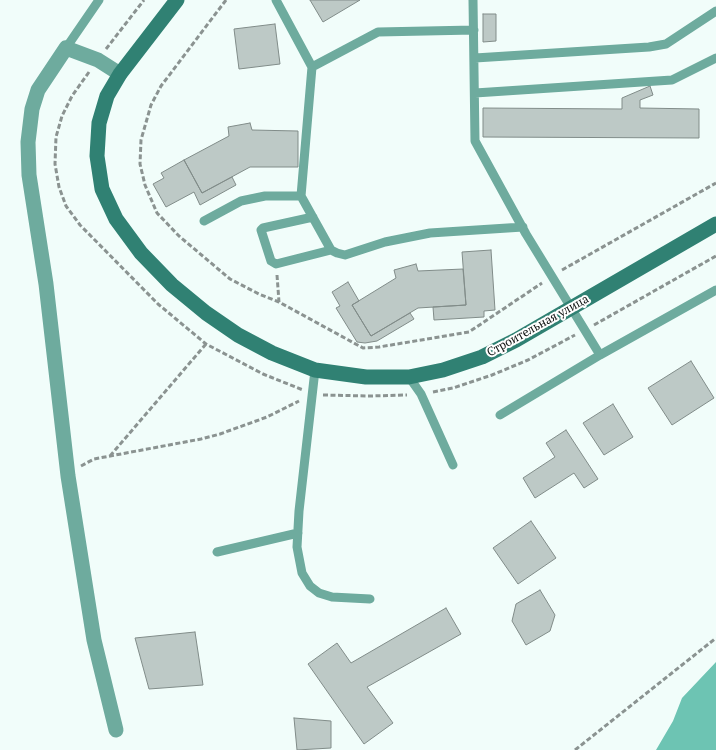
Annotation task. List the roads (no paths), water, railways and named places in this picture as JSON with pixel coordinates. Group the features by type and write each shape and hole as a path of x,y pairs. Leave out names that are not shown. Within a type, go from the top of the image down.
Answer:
{"street":[{"name":"Строительная улица","path":"177,0 120,74 106,96 99,122 97,156 102,189 116,219 141,253 172,285 206,314 238,335 272,353 315,370 366,377 409,378 443,370 482,357 516,340 716,224"},
{"path":"116,730 94,640 68,476 46,284 30,175 28,142 32,109 38,90 66,48 98,60 120,74"}],"lane":[{"path":"66,48 99,0"},
{"path":"276,0 312,67 301,196 332,250 345,255 385,242 430,233 523,228"},
{"path":"473,0 476,141 523,228 600,355"},
{"path":"475,58 649,47 666,44 716,11"},
{"path":"312,67 378,32 474,30"},
{"path":"475,93 672,80 716,58"},
{"path":"204,221 241,201 265,196 301,196"},
{"path":"313,217 261,230 271,261 276,264 332,250"},
{"path":"500,415 600,355 716,290"},
{"path":"315,370 297,547 302,572 310,586 319,593 332,597 370,599"},
{"path":"409,378 421,394 453,465"},
{"path":"216,552 298,533"}]}
